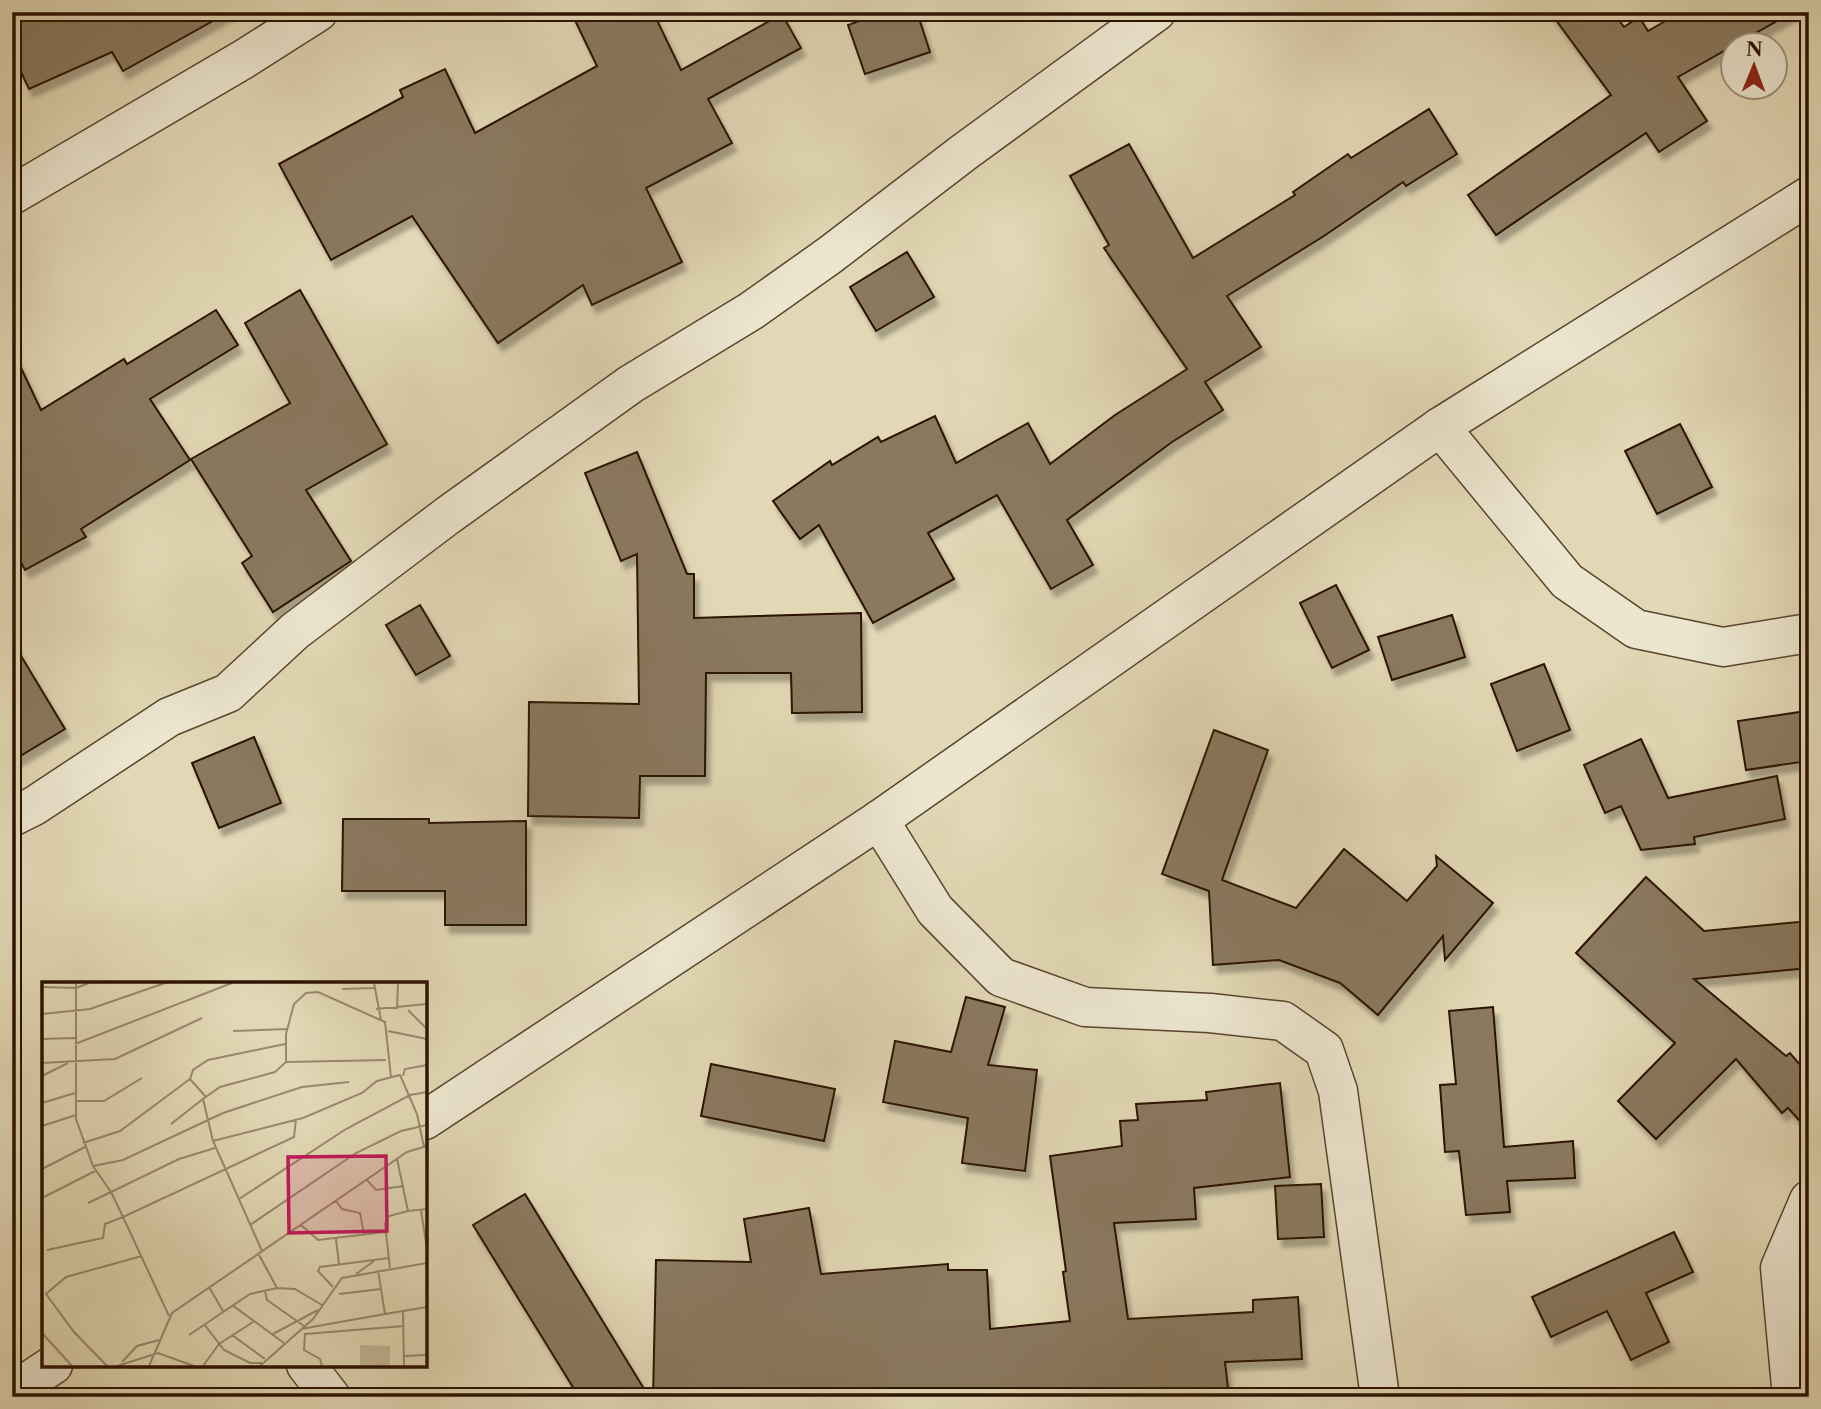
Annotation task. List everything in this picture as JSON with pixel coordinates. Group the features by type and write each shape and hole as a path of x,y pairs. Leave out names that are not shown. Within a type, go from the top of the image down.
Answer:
{"street":[{"path":"12,195 244,59 318,12"},
{"path":"12,817 34,806 169,717 228,692 295,631 467,501 631,384 751,311 819,263 962,153 1156,12"},
{"path":"427,1119 879,820 1440,427 1809,196"},
{"path":"1440,427 1567,581 1636,629 1723,647 1809,633"},
{"path":"879,820 935,911 1001,977 1085,1007 1210,1013 1283,1021 1324,1050 1339,1091 1380,1397"},
{"path":"1793,1397 1780,1268 1809,1200"},
{"path":"12,1392 50,1367"},
{"path":"308,1367 331,1397"}],"building":[{"path":"12,12 229,12 123,71 112,52 29,89 12,53"},
{"path":"571,12 653,12 681,70 782,14 801,48 708,99 732,143 646,188 682,262 592,305 583,285 498,343 412,216 331,260 279,164 403,97 400,90 445,69 475,133 597,66"},
{"path":"884,12 917,12 930,52 865,74 848,25"},
{"path":"1550,12 1613,12 1624,27 1639,17 1648,31 1681,12 1793,12 1758,32 1720,32 1720,53 1678,77 1707,121 1659,152 1646,133 1496,235 1468,195 1611,95"},
{"path":"1429,109 1457,154 1406,186 1403,182 1324,236 1227,296 1261,347 1205,382 1223,410 1172,442 1067,520 1093,565 1051,589 997,495 928,533 954,579 873,623 819,525 800,539 773,501 830,461 832,465 878,437 881,442 935,416 956,463 1028,423 1050,464 1115,415 1187,369 1104,248 1109,245 1070,176 1129,144 1193,258 1295,195 1293,192 1348,154 1351,158"},
{"path":"907,252 934,297 876,331 850,287"},
{"path":"300,290 387,444 306,490 351,561 273,612 242,563 252,556 191,459 290,403 245,323"},
{"path":"216,310 238,345 150,399 190,460 81,529 86,537 25,570 12,545 12,349 41,410 124,359 127,364"},
{"path":"1680,424 1712,487 1657,514 1625,451"},
{"path":"637,452 687,574 694,574 694,618 861,613 862,712 792,713 791,673 706,673 705,776 640,776 639,818 528,816 529,702 639,704 637,554 621,561 585,473"},
{"path":"1336,585 1369,650 1332,668 1300,603"},
{"path":"420,605 450,656 416,675 386,625"},
{"path":"1452,615 1465,657 1392,680 1378,637"},
{"path":"12,641 65,729 12,761"},
{"path":"1544,664 1570,730 1517,751 1491,684"},
{"path":"1800,712 1808,761 1746,770 1738,721"},
{"path":"1214,730 1268,750 1222,880 1296,908 1344,849 1407,901 1437,866 1436,856 1493,903 1445,960 1443,936 1378,1015 1340,983 1279,960 1213,965 1209,891 1162,874"},
{"path":"254,737 281,803 219,828 192,763"},
{"path":"1641,739 1668,798 1777,776 1785,819 1694,837 1695,844 1641,850 1621,806 1605,813 1584,765"},
{"path":"343,819 429,819 429,823 526,821 526,925 445,925 445,891 342,891"},
{"path":"1646,877 1704,931 1809,921 1809,968 1694,979 1786,1056 1790,1053 1809,1075 1809,1131 1788,1108 1782,1113 1736,1059 1656,1139 1618,1101 1675,1043 1576,953"},
{"path":"966,997 1005,1007 988,1065 1037,1070 1025,1171 962,1163 968,1118 883,1102 895,1041 951,1052"},
{"path":"1493,1007 1504,1147 1573,1141 1575,1178 1507,1181 1510,1212 1466,1215 1459,1151 1445,1152 1440,1085 1456,1084 1449,1011"},
{"path":"711,1064 835,1089 824,1141 701,1116"},
{"path":"1280,1083 1290,1177 1194,1188 1196,1219 1114,1223 1128,1319 1253,1312 1253,1300 1298,1297 1302,1359 1225,1362 1229,1397 762,1397 762,1391 653,1397 656,1260 751,1262 744,1219 809,1208 821,1274 948,1264 948,1270 987,1270 990,1329 1070,1321 1050,1156 1122,1146 1120,1121 1138,1120 1136,1104 1207,1100 1206,1092"},
{"path":"1321,1184 1324,1237 1278,1239 1275,1186"},
{"path":"525,1194 649,1397 579,1397 473,1225"},
{"path":"1674,1232 1693,1272 1646,1293 1669,1342 1631,1360 1607,1311 1551,1337 1532,1297"}]}
